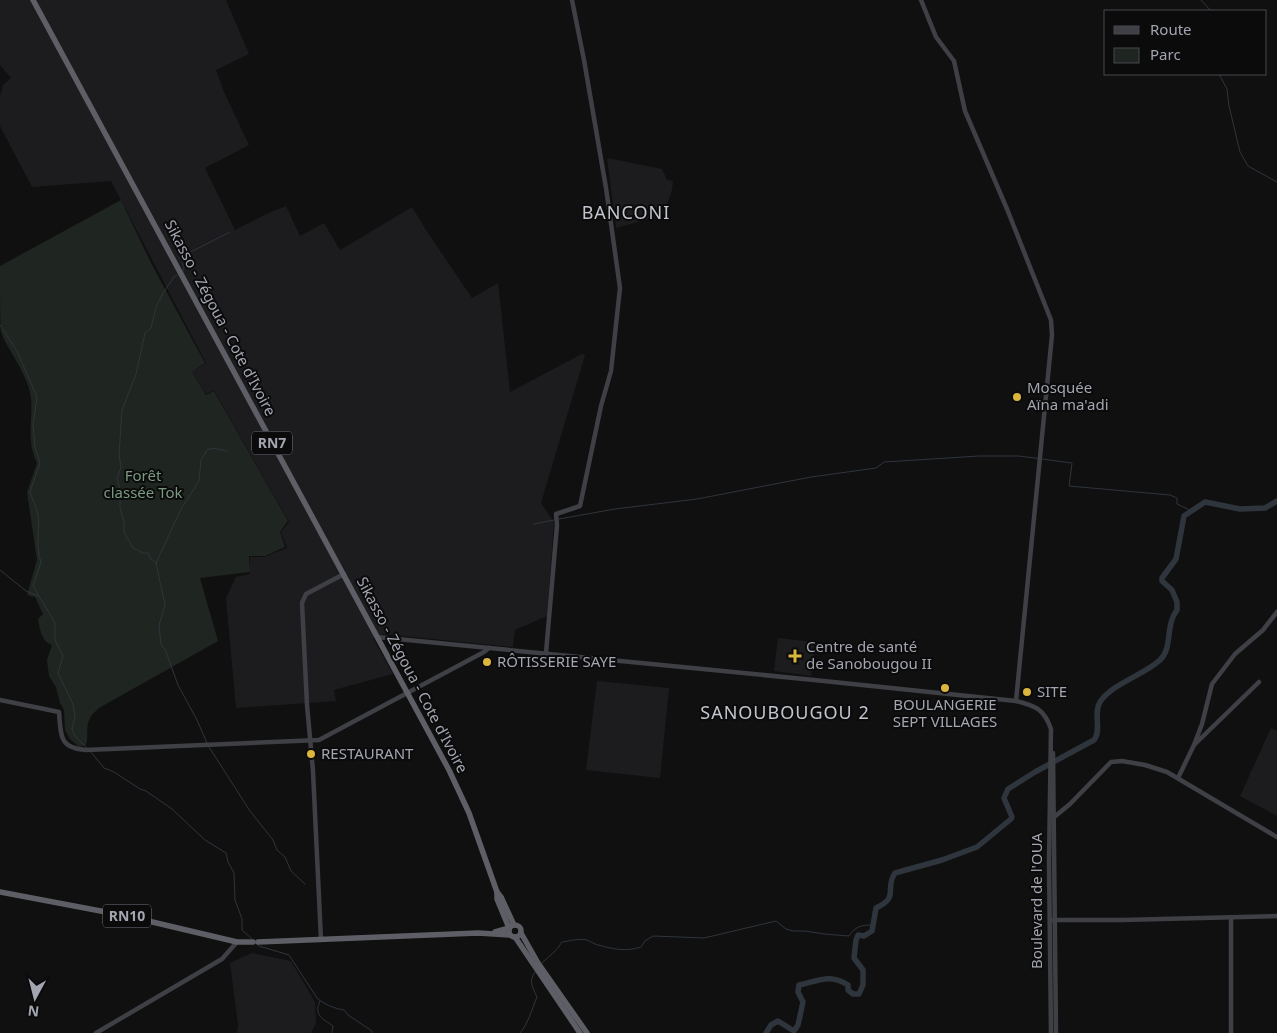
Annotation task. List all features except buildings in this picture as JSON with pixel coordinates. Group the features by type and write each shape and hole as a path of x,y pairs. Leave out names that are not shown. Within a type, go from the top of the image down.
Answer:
{"highway":[{"name":"Sikasso - Zégoua - Cote d'Ivoire","path":"34,0 457,787 469,813 514,932"},
{"name":"RN10","path":"0,892 162,924 237,942 514,932"},
{"name":"RN7","path":"514,932 555,992 587,1033"},
{"name":"RN7","path":"555,992 580,1033"}],"street":[{"path":"546,653 557,525 556,514 580,506 601,406 611,371 620,288 606,188 572,0"},
{"path":"922,0 936,37 954,61 964,112 1007,209 1051,320 1043,430 1016,701"},
{"path":"321,940 302,603 306,594 344,574"},
{"path":"1178,778 1202,724 1212,684 1233,657 1263,630 1277,612"},
{"path":"377,637 1016,701 1029,704 1041,710 1047,718 1051,729 1052,749 1052,920 1056,1033"},
{"path":"0,700 59,712 59,731 67,744 74,749 89,750 311,741 319,740 489,648"},
{"path":"1194,745 1259,682"},
{"path":"1051,818 1110,762 1122,761 1145,764 1167,772 1277,837"},
{"path":"1052,920 1277,916"},
{"path":"1231,917 1231,1033"},
{"name":"Boulevard de l'OUA","path":"1051,1033 1052,920"},
{"path":"96,1033 222,959 237,942"}],"shaded area":[{"path":"0,0 226,0 249,54 216,70 224,92 249,145 205,168 235,230 286,206 300,236 324,223 340,250 412,207 472,298 498,283 510,392 582,354 585,355 541,503 554,522 547,616 515,630 513,647 383,634 373,638 393,674 334,690 336,701 236,708 226,598 236,577 250,574 250,557 264,557 287,548 281,532 289,522 214,390 206,394 192,372 206,363 111,181 32,187 0,126 0,96 3,85 11,78 0,65"},
{"path":"607,158 662,169 667,180 673,181 672,190 663,215 616,228"},
{"name":"Centre de santé de Sanobougou II","path":"778,638 815,642 811,676 774,671"},
{"path":"597,681 669,688 660,778 586,770"},
{"path":"1271,728 1277,731 1277,816 1240,796"},
{"path":"252,953 291,961 315,1002 316,1023 311,1033 237,1033 238,1025 230,963"}],"green space":[{"name":"Forêt classée Tok","path":"121,200 151,263 205,363 192,372 206,395 214,391 288,521 280,532 285,547 265,556 249,556 250,572 200,578 218,641 99,708 89,721 86,745 79,747 70,739 65,730 64,710 56,687 49,676 47,660 52,645 45,641 40,631 38,619 43,614 35,597 27,595 37,560 27,492 37,463 31,439 31,399 27,381 1,332 0,266"}],"waterway":[{"path":"1201,0 1210,10"},
{"path":"1220,75 1227,89 1240,152 1248,166 1277,182"},
{"path":"179,258 230,232"},
{"path":"182,263 183,271"},
{"path":"156,563 150,558 148,553 143,553 133,548 124,532 124,522 120,508 120,489 117,479 121,467 119,455 122,410 136,374 145,333 151,328 156,307 163,293 177,275"},
{"path":"0,325 17,351 37,397 33,425 35,447 40,463 30,492 38,515 38,551 41,562 33,586 55,623 55,640 63,656 58,673 73,704 75,717 72,729 75,736 87,748"},
{"path":"207,743 178,685 165,649 161,645 159,625 165,605 156,563 181,509 199,481 201,460 207,450 213,448 227,451"},
{"path":"559,519 615,509 697,499 811,477 876,468 884,462 979,456 1019,456 1072,463 1069,486 1170,495 1177,498 1177,504 1192,511"},
{"path":"766,1033 771,1025 778,1021 794,1031 798,1025 803,1002 798,992 799,985 824,979 835,979 848,985 848,990 853,994 859,994 863,985 863,970 854,958 856,940 858,935 864,936 872,931 876,908 888,900 895,873 942,860 977,847 1011,819 1012,817 1004,798 1008,789 1094,740 1097,732 1097,711 1100,702 1120,684 1160,660 1164,655 1171,622 1177,610 1177,602 1172,590 1162,581 1162,578 1176,559 1184,516 1205,502 1240,509 1265,508 1277,501"},
{"path":"534,524 554,520"},
{"path":"0,570 26,591 38,596"},
{"path":"209,747 250,811 273,840 277,850 285,857 291,871 305,884"},
{"path":"90,751 104,768 146,791 172,809 205,840 226,853 234,873 235,900 242,919 242,930 252,939"},
{"path":"542,963 562,942 578,939 614,949 625,950 641,947 645,941 653,936 704,938 776,921 786,929 793,931 849,936 859,927 873,925"},
{"path":"256,943 259,946 289,955 317,998 330,1006 344,1010 348,1015 372,1031 372,1033"},
{"path":"520,1033 528,1021 537,997 532,981 535,972"},
{"path":"320,1001 318,1013 333,1026 332,1033"}],"place":[{"name":"Mosquée Aïna ma'adi","path":"1017,397"},
{"name":"Centre de santé de Sanobougou II","path":"795,656"},
{"name":"RÔTISSERIE SAYE","path":"487,662"},
{"name":"BOULANGERIE SEPT VILLAGES","path":"945,688"},
{"name":"SITE","path":"1027,692"},
{"name":"RESTAURANT","path":"311,754"}],"district":[{"name":"BANCONI","path":"626,213"},
{"name":"SANOUBOUGOU 2","path":"785,713"}]}
